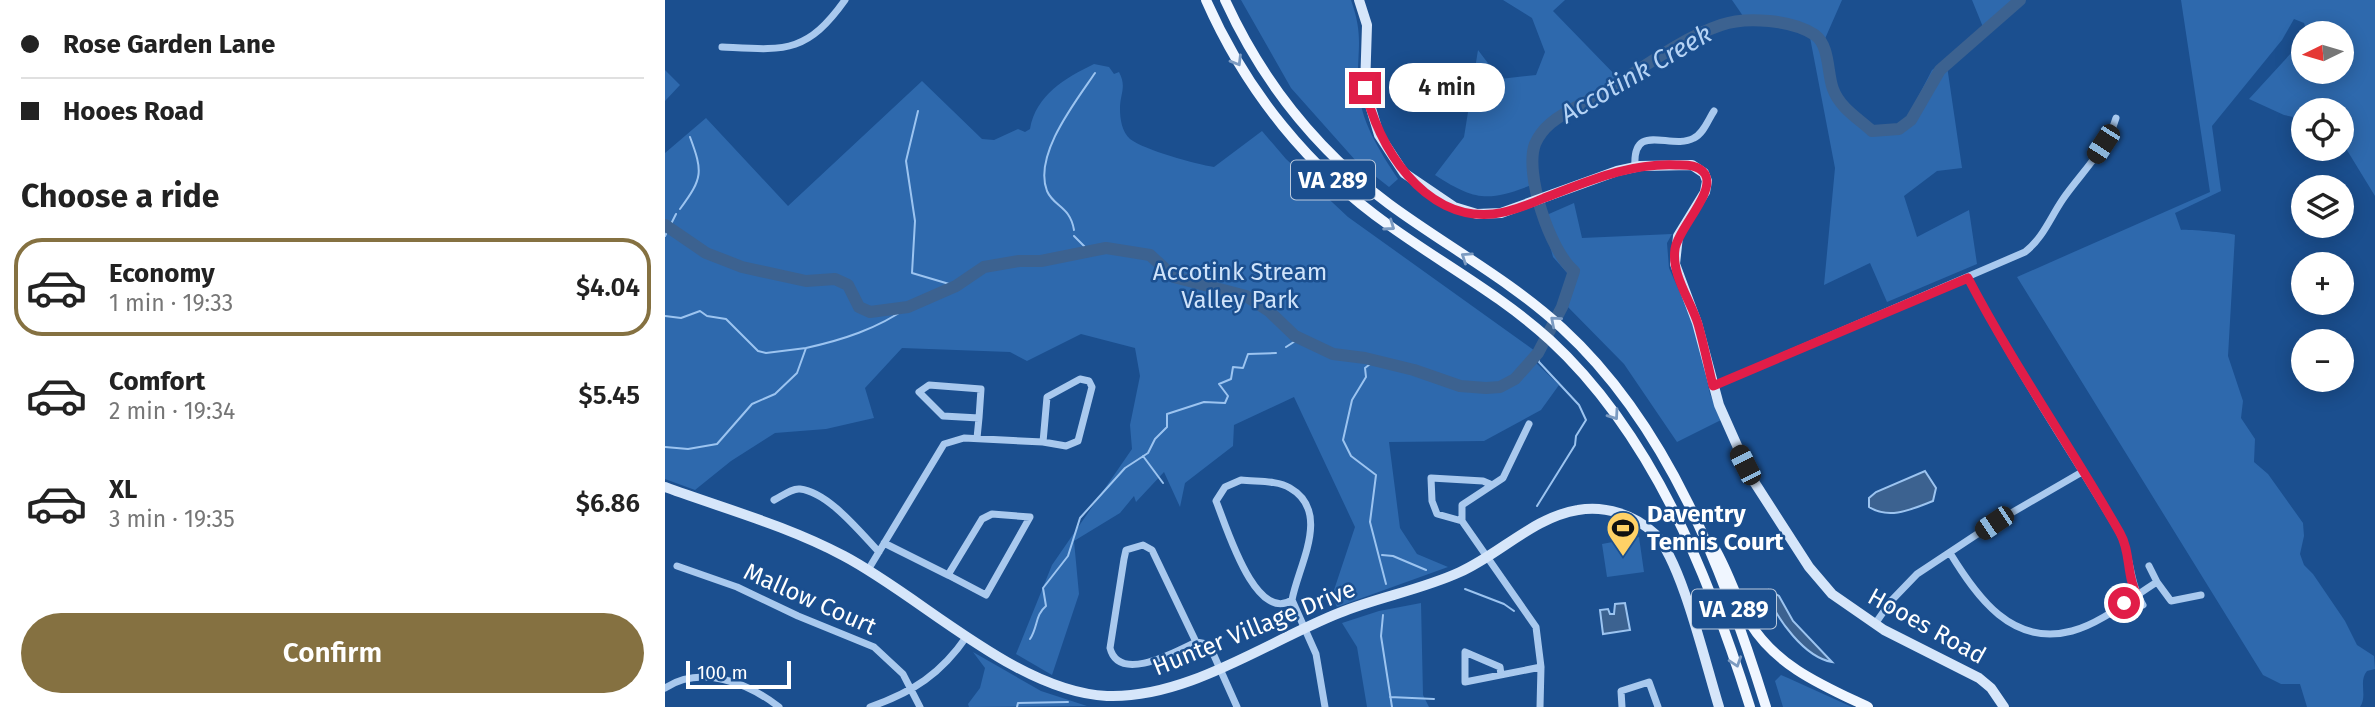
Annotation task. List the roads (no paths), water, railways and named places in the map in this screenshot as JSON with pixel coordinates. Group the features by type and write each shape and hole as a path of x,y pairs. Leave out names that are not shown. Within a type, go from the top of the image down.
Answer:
{"main road":[{"name":"VA 289","path":"1206,0 1229,48 1257,92 1314,162 1382,220 1512,310 1571,362 1618,421 1670,506 1713,598 1750,707"},
{"name":"VA 289","path":"1225,0 1267,77 1297,118 1332,155 1389,204 1522,296 1584,350 1642,426 1694,515 1731,603 1766,707"},
{"path":"1694,515 1720,555 1750,623 1765,643 1802,674 1868,707"}],"street":[{"path":"722,47 771,50 791,47 824,26 845,0"},
{"name":"Hooes Road","path":"1359,0 1367,25 1364,75 1368,103 1379,135 1398,165 1430,194 1461,210 1485,215 1520,208 1635,167 1692,165 1706,176 1705,192 1678,236 1674,259 1697,323 1713,386 1742,460 1791,541 1832,594 1875,624 1971,673 1991,688 2004,707"},
{"path":"1635,167 1635,149 1641,143 1653,139 1691,140 1701,132 1714,111"},
{"path":"1713,386 2020,255 2036,242 2106,139 2116,118"},
{"path":"1968,278 2126,544 2132,582 2143,605"},
{"path":"868,570 937,451 954,440 977,438 1066,446 1078,441 1091,392 1089,381 1080,379 1047,397 1043,442"},
{"path":"977,438 979,418 981,389 929,385 919,392 943,416 979,418"},
{"path":"1529,424 1503,478 1490,484 1462,505 1462,521 1536,627 1541,667 1540,707"},
{"path":"1875,624 1904,586 1994,523 2082,472"},
{"path":"1462,521 1437,514 1432,501 1431,478 1483,481 1490,484"},
{"path":"1292,600 1282,604 1272,602 1254,588 1216,501 1218,494 1232,482 1241,480 1278,484 1290,488 1303,499 1312,530 1292,600 1316,654 1325,707"},
{"name":"Hunter Village Drive","path":"665,487 808,539 868,570 967,636 1051,683 1105,700 1162,690 1339,613 1437,581 1487,557 1546,522 1576,510 1607,510 1645,526 1661,541 1674,566 1719,707"},
{"path":"774,500 796,489 806,491 843,512 879,552"},
{"path":"884,543 986,595 1030,517 986,516 948,575"},
{"path":"1196,642 1152,550 1138,544 1126,550 1111,652 1120,660 1140,665 1196,642 1207,644 1237,707"},
{"path":"1949,553 1985,606 2013,624 2029,630 2058,633 2073,631 2157,582"},
{"name":"Mallow Court","path":"677,566 737,587 798,616 866,643 892,662 920,707"},
{"path":"2149,566 2171,601 2201,595"},
{"path":"870,707 911,690 936,674 967,636"},
{"path":"1501,675 1500,667 1465,652 1465,682 1501,675 1541,667"},
{"path":"665,688 690,677 709,677 751,691 779,707"},
{"path":"1622,707 1621,691 1649,681 1658,707"}],"waterway":[{"name":"Accotink Creek","path":"665,225 706,253 742,267 806,281 835,279 848,285 859,307 870,312 908,307 956,286 984,267 1019,261 1041,261 1106,248 1150,255 1174,277 1246,296 1269,311 1295,336 1333,354 1365,358 1414,370 1460,386 1500,387 1515,379 1538,353 1562,307 1574,271 1556,247 1548,230 1533,173 1535,144 1551,123 1691,38 1731,22 1756,20 1795,26 1815,35 1826,53 1833,89 1845,107 1872,131 1899,129 1911,120 1940,70 2020,0"},
{"path":"1074,230 1066,211 1047,191 1044,177 1046,161 1059,129 1095,73"},
{"path":"918,111 906,161 915,221 912,273 956,286"},
{"path":"680,209 697,182 699,167 690,137"},
{"name":"Accotink Creek","path":"665,236 676,214"},
{"path":"1074,236 1087,249"},
{"path":"665,447 688,449 717,444 752,404 775,394 797,373 806,348 859,333 908,307"},
{"path":"665,316 681,318 700,311 707,316 726,319 758,351 766,353 806,348"},
{"path":"1286,347 1300,338"},
{"path":"1030,639 1040,613 1046,606 1043,588 1068,556 1080,518 1125,468 1148,453 1155,439 1167,427 1167,414 1204,402 1225,403 1228,396 1219,384 1231,379 1233,367 1243,368 1248,354 1276,353"},
{"path":"1537,506 1575,445 1576,436 1586,420 1579,405 1539,362 1538,353"},
{"path":"1374,361 1365,368 1366,377 1352,400 1343,440 1351,456 1376,475 1370,522 1386,584"},
{"path":"1143,456 1163,483"},
{"path":"1382,555 1393,556 1426,570"},
{"path":"1465,589 1504,604 1514,611"},
{"path":"1383,615 1381,636 1392,707"},
{"path":"1390,697 1434,699"},
{"path":"1017,707 1018,703 1068,702"}],"place":[{"name":"Daventry Tennis Court","path":"1623,558"}],"park label":[{"name":"Accotink Stream Valley Park","path":"1240,286"}]}
